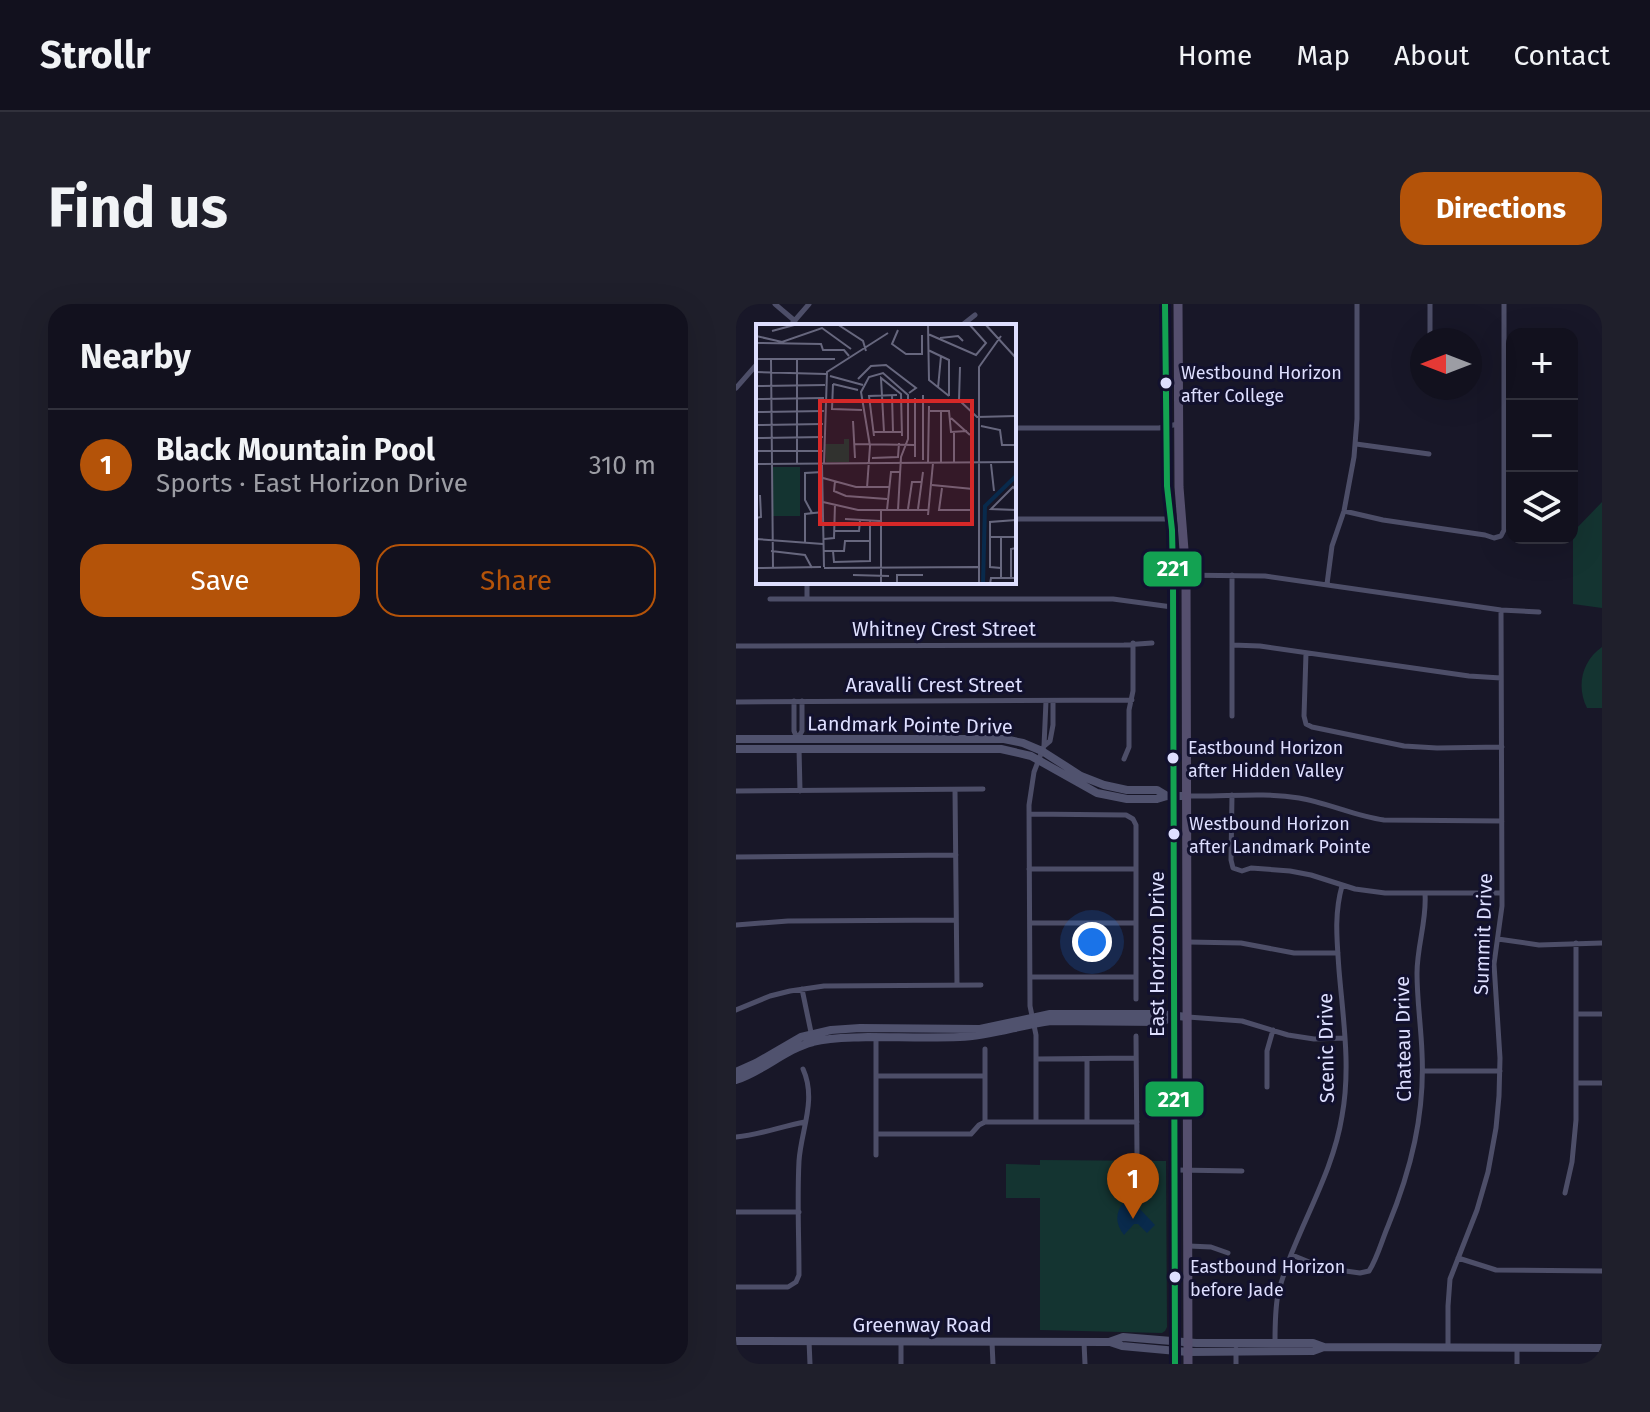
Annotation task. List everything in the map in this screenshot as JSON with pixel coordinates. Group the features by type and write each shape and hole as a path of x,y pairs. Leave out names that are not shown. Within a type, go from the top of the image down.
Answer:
{"main road":[{"name":"East Horizon Drive","path":"1165,304 1167,486 1173,576 1171,796 1175,1170 1181,1347 1188,1364"},
{"name":"East Horizon Drive","path":"1178,304 1179,487 1186,575 1188,1246 1181,1347"},
{"path":"1173,607 1179,615 1180,646 1186,659"},
{"path":"1178,1364 1181,1347"}],"street":[{"path":"775,304 792,323 809,304"},
{"path":"1327,584 1332,546 1344,511 1356,444 1357,304"},
{"path":"1430,304 1430,328"},
{"path":"1344,511 1494,538 1501,536 1504,530 1504,304"},
{"path":"964,324 975,315"},
{"path":"736,388 756,365"},
{"path":"1016,428 1166,427 1178,424"},
{"path":"1356,444 1429,454"},
{"path":"1016,519 1171,519"},
{"path":"1232,575 1232,716"},
{"path":"1173,576 1265,576 1501,610 1539,612"},
{"path":"807,584 807,599"},
{"path":"770,599 1113,599 1173,607"},
{"name":"Summit Drive","path":"1448,1348 1450,1279 1477,1210 1496,1128 1500,1071 1494,976 1502,893 1501,610"},
{"path":"1124,759 1129,747 1133,643"},
{"name":"Whitney Crest Street","path":"736,646 1152,643"},
{"path":"1232,645 1260,646 1501,678"},
{"path":"1306,653 1304,716 1306,724 1312,727 1404,746 1502,747"},
{"name":"Aravalli Crest Street","path":"736,702 1132,700"},
{"path":"794,701 794,731 799,744"},
{"path":"800,791 802,701"},
{"path":"1036,1122 1036,1035 1030,977 1029,814 1031,788 1041,752 1046,701"},
{"path":"1041,752 1050,741 1053,701"},
{"name":"Landmark Pointe Drive","path":"736,749 991,738 1023,743 1081,776 1104,785 1186,796"},
{"name":"Landmark Pointe Drive","path":"736,739 799,744"},
{"path":"736,791 983,789"},
{"path":"955,790 957,985"},
{"path":"1232,795 1233,868 1242,871 1251,868 1290,871 1372,892 1502,893"},
{"path":"1186,796 1296,798 1384,820 1502,821"},
{"path":"1029,814 1126,815 1133,819 1136,825 1136,999"},
{"path":"736,857 956,855"},
{"path":"1029,869 1136,869"},
{"name":"Scenic Drive","path":"1275,1343 1277,1303 1285,1273 1327,1173 1339,1134 1346,1084 1336,914 1342,886"},
{"name":"Chateau Drive","path":"1292,1255 1324,1268 1360,1273 1369,1271 1398,1202 1411,1162 1421,1108 1423,1071 1417,973 1425,894"},
{"path":"736,925 788,921 956,920"},
{"path":"1030,923 1136,923"},
{"path":"1498,939 1539,945 1602,943"},
{"path":"1187,942 1241,943 1294,953 1338,953"},
{"path":"1565,1193 1575,1141 1576,943"},
{"path":"1030,977 1136,977"},
{"path":"736,1010 770,996 824,986 981,985"},
{"path":"802,989 812,1038"},
{"path":"736,1072 792,1041 836,1030 876,1033 980,1029 1050,1014 1160,1014 1242,1021 1288,1035 1314,1039 1345,1038"},
{"path":"1576,1014 1602,1014"},
{"path":"1267,1087 1267,1051 1273,1030"},
{"path":"876,1033 876,1155"},
{"path":"1136,1036 1137,1155"},
{"path":"736,1080 763,1068 812,1038"},
{"path":"985,1049 985,1122"},
{"path":"1036,1059 1136,1058"},
{"path":"1087,1059 1087,1122"},
{"path":"736,1287 788,1287 796,1282 799,1275 799,1162 809,1108 808,1080 803,1069"},
{"path":"1423,1071 1500,1071"},
{"path":"876,1076 985,1076"},
{"path":"1576,1083 1602,1083"},
{"path":"736,1137 762,1134 805,1122"},
{"path":"876,1134 971,1134 985,1122 1137,1122"},
{"path":"1175,1170 1242,1171"},
{"path":"736,1212 799,1212"},
{"path":"1188,1246 1211,1247 1228,1253"},
{"path":"1458,1258 1496,1270 1602,1271"},
{"name":"Greenway Road","path":"736,1341 1109,1342 1123,1337 1181,1347 1313,1351 1324,1347"},
{"path":"809,1341 810,1364"},
{"path":"901,1342 901,1364"},
{"path":"992,1342 993,1364"},
{"path":"1084,1342 1085,1364"},
{"name":"Greenway Road","path":"1236,1348 1275,1343 1313,1343 1324,1347 1602,1348"},
{"path":"1236,1348 1236,1364"},
{"path":"1517,1348 1517,1364"}],"green space":[{"path":"1602,502 1602,608 1573,604 1573,544 1578,544 1578,527"},
{"path":"1602,647 1602,708 1587,708 1582,691 1583,674 1590,659"},
{"path":"1040,1160 1166,1161 1165,1331 1040,1330 1040,1198 1006,1198 1006,1164 1040,1165"}],"water":[{"path":"1124,1202 1134,1213 1139,1208 1155,1225 1147,1233 1134,1224 1124,1235 1117,1218"}],"transit line":[{"name":"221","path":"1165,304 1167,486 1173,576 1175,1364"}],"place":[{"name":"Westbound Horizon after College","path":"1166,383"},
{"name":"Eastbound Horizon after Hidden Valley","path":"1173,758"},
{"name":"Westbound Horizon after Landmark Pointe","path":"1174,834"},
{"name":"Black Mountain Pool","path":"1133,1219"},
{"name":"Eastbound Horizon before Jade","path":"1175,1277"}]}
